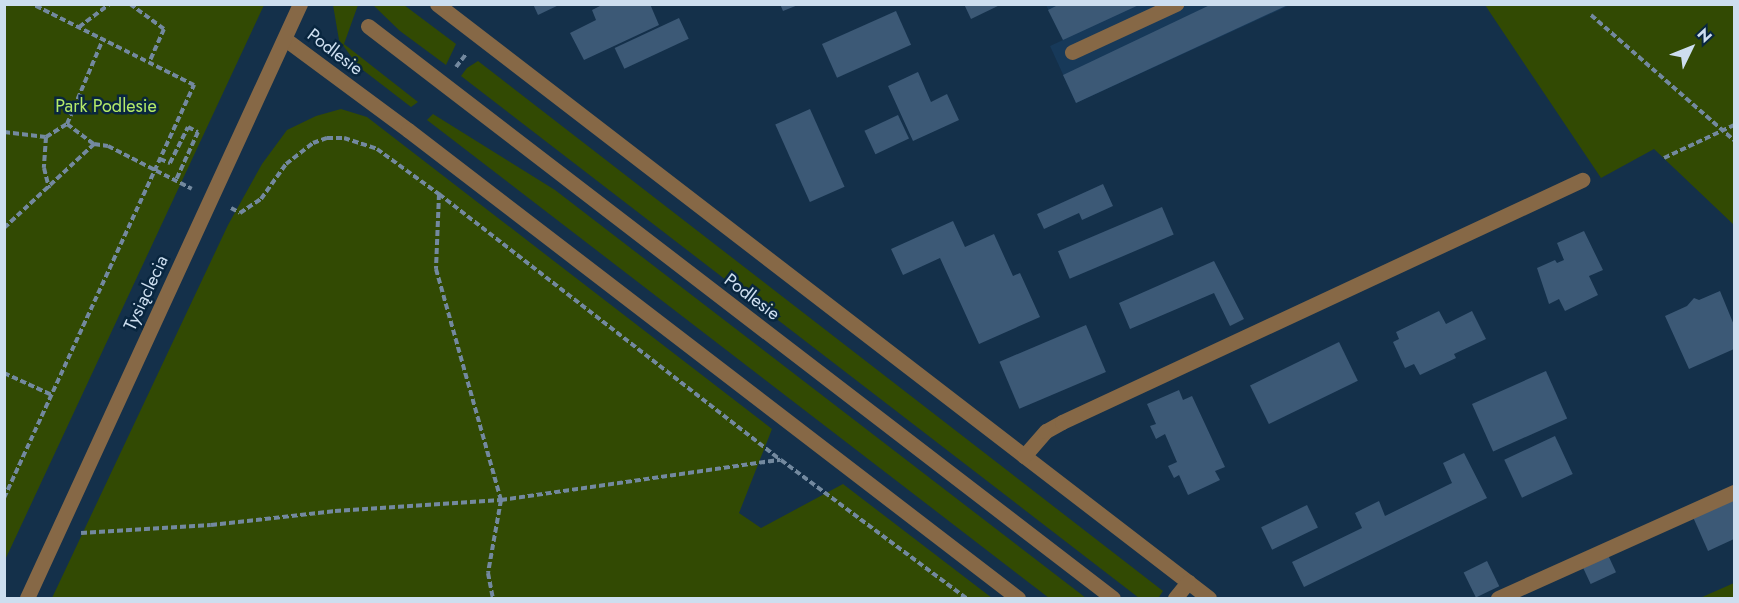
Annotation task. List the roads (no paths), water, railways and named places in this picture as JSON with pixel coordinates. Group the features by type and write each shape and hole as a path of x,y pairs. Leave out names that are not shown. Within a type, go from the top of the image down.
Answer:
{"street":[{"name":"Tysiąclecia","path":"27,598 300,4"},
{"path":"437,4 1209,598"},
{"path":"1072,52 1176,4"},
{"name":"Podlesie","path":"368,26 1113,598"},
{"name":"Podlesie","path":"285,39 417,137 1018,598"},
{"path":"1024,456 1046,431 1062,422 1582,180"},
{"path":"1498,598 1734,492"},
{"path":"1176,598 1188,582"}],"park label":[{"name":"Park Podlesie","path":"106,106"}]}
